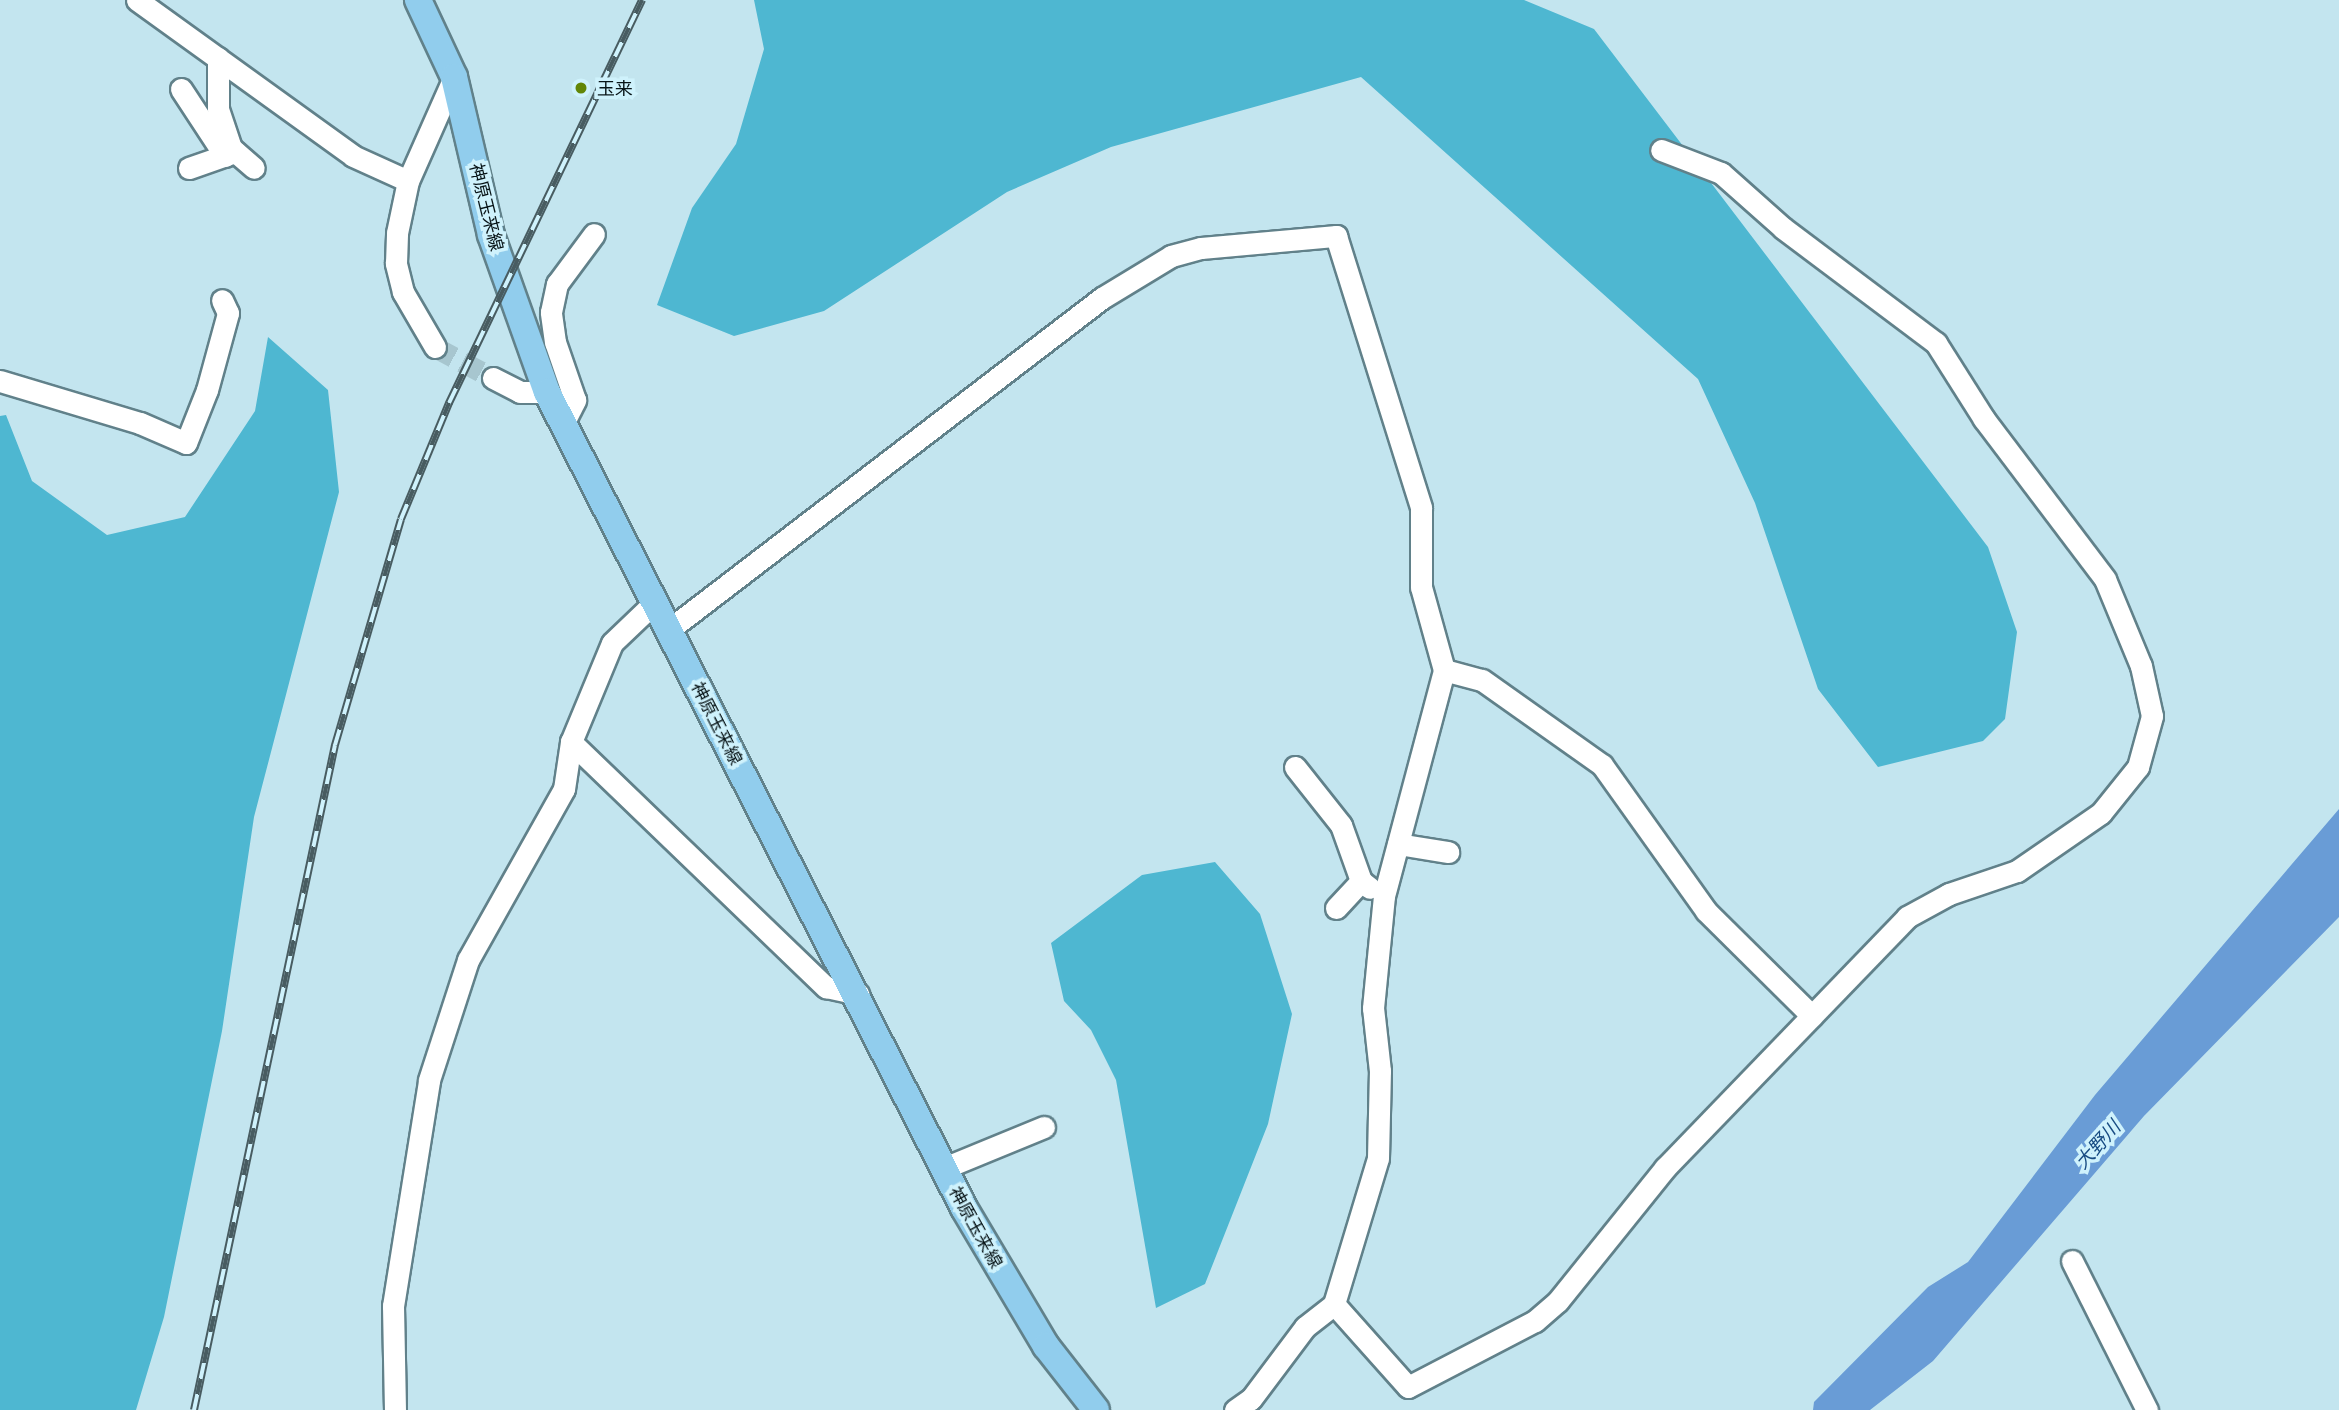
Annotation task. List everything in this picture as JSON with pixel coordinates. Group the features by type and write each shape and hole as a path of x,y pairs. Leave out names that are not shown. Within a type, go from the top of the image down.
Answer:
{"main road":[{"name":"神原玉来線","path":"418,0 454,77 491,234 547,392 671,628 944,1168 1046,1346 1096,1410"}],"street":[{"path":"137,0 353,156 408,181"},
{"path":"218,58 218,109 230,154"},
{"path":"435,347 402,292 396,263 408,181 454,77"},
{"path":"181,89 230,154 254,168"},
{"path":"1334,1304 1408,1387 1535,1321 1558,1301 1665,1168 1907,917 1950,894 2017,871 2101,813 2138,767 2152,716 2141,666 2105,579 1984,419 1936,343 1783,228 1721,173 1661,150"},
{"path":"189,168 230,154"},
{"path":"564,422 575,400 555,342 551,312 556,284 594,234"},
{"path":"671,628 1102,298 1171,256 1201,248 1336,236 1418,497 1421,587 1444,670 1384,896 1373,1008 1380,1071 1378,1158 1334,1304 1304,1327 1251,1399 1235,1410"},
{"path":"0,381 140,423 186,443 207,390 228,313 222,300"},
{"path":"493,379 520,392 547,392"},
{"path":"395,1410 393,1306 429,1080 468,960 564,789 571,742 612,643 656,601"},
{"path":"1444,670 1482,680 1602,765 1706,911 1812,1016"},
{"path":"571,742 826,987 858,994"},
{"path":"1295,767 1341,825 1361,881 1384,896"},
{"path":"1398,844 1448,852"},
{"path":"1336,908 1361,881"},
{"path":"944,1168 1044,1127"},
{"path":"2072,1261 2147,1410"}],"shaded area":[{"path":"754,0 1524,0 1594,29 1988,547 2017,632 2005,719 1983,741 1878,767 1818,689 1755,503 1698,379 1361,77 1111,147 1007,192 824,311 734,336 657,305 692,208 736,144 764,49"},
{"path":"268,337 328,390 339,492 254,817 222,1031 164,1317 136,1410 0,1410 0,416 6,415 32,481 107,535 185,517 255,411"},
{"path":"1215,862 1260,914 1292,1014 1268,1124 1205,1284 1156,1308 1116,1080 1091,1030 1064,1001 1051,943 1142,875"}],"water":[{"name":"大野川","path":"2339,809 2339,917 2144,1116 1933,1361 1870,1410 1813,1410 1814,1402 1928,1287 1968,1262 2095,1095"}],"tunnel":[{"path":"435,347 493,378"}],"railway":[{"path":"194,1410 335,745 401,519 449,403 642,0"}],"place":[{"name":"玉来","path":"581,88"}]}
